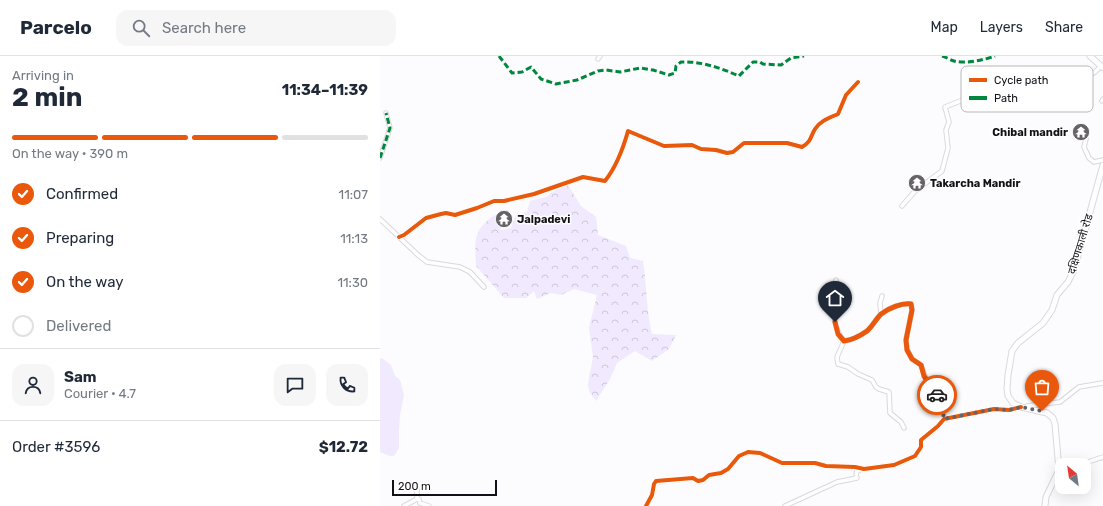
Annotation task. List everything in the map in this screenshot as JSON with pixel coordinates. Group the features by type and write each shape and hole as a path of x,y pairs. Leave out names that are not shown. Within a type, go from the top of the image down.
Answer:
{"main road":[{"path":"1090,56 1102,67"},
{"name":"दक्षिणकाली रोड","path":"1023,408 1011,400 1007,389 1012,351 1018,343 1043,323 1052,310 1057,295 1068,282 1074,270 1103,167"},
{"path":"1023,408 1042,411 1053,418 1058,458"},
{"path":"1045,506 1046,497 1055,479"}],"street":[{"path":"1093,73 1102,67"},
{"path":"399,237 404,235 426,218 446,213 455,215 494,201 504,201 534,194 583,177 605,181 611,173 624,145 628,131 664,146 692,145 701,149 716,150 727,153 733,152 744,143 787,143 802,147 811,141 815,129 823,120 838,114 846,95 858,82"},
{"path":"902,206 915,191 942,171 948,148 946,130 949,122 946,107 961,101"},
{"path":"380,158 390,128 386,113"},
{"path":"1083,133 1086,139 1084,147 1089,158 1094,162 1103,160"},
{"path":"380,219 427,262 460,267 470,272 484,287"},
{"path":"836,280 834,301 835,322 838,334 844,341"},
{"path":"881,314 880,303 882,296"},
{"path":"904,428 901,422 890,413 889,392 879,390 872,380 858,374 848,367 838,364 837,357 844,341 857,337 868,331 881,314 903,304 911,304 912,310 906,340 907,350 912,359 921,365 924,376 939,397 944,419"},
{"path":"785,506 837,482 857,478 857,471 894,465 915,456 921,447 921,440 944,419 994,409 1009,410 1060,402 1079,387 1103,383"},
{"path":"646,506 652,495 656,481 693,478 698,481 703,480 709,475 721,473 728,469 739,456 748,452 760,453 782,462 815,463 826,466 855,467 864,469"},
{"path":"1091,461 1103,457"},
{"path":"416,490 417,499 419,499 420,503 429,506"},
{"path":"404,506 417,499"}],"green space":[{"path":"568,185 581,206 596,217 598,235 626,246 630,258 643,261 652,334 676,335 669,349 652,361 635,351 617,363 610,379 596,401 589,391 588,384 593,357 589,328 597,295 574,289 561,295 551,293 537,299 534,291 526,298 504,298 476,266 476,237 482,226 495,215 501,230 511,228 516,214 527,212 530,201 546,197 552,192"},
{"path":"380,358 391,365 395,376 400,380 404,395 400,415 399,448 394,456 380,452"}],"marked path":[{"path":"499,56 512,73 522,72 531,67 541,79 556,84 577,80 598,71 606,70 620,72 640,68 669,75 675,73 676,66 681,62 711,66 739,76 753,62 781,65 791,58 804,56"},
{"path":"942,56 959,62 969,62 995,56"},
{"path":"380,158 390,128 386,113"}],"cycle path":[{"path":"399,237 404,235 426,218 446,213 455,215 494,201 504,201 534,194 583,177 605,181 619,158 628,131 664,146 692,145 701,149 716,150 727,153 733,152 744,143 787,143 802,147 809,141 819,124 838,114 846,95 858,82"},
{"path":"646,506 652,495 656,481 693,478 698,481 703,480 709,475 721,473 728,469 739,456 748,452 760,453 782,463 815,463 826,466 855,467 864,469 894,465 915,456 921,447 921,440 944,419 994,409 1009,410 1021,407"}],"way so far":[{"path":"937,395 942,405 942,414 944,419 955,418 971,412 994,409 1009,410 1021,407 1042,411"}],"place":[{"name":"Chibal mandir","path":"1081,132"},
{"name":"Takarcha Mandir","path":"917,183"},
{"name":"Jalpadevi","path":"504,219"}],"route":[{"path":"835,322 838,334 844,341 857,337 868,331 881,314 903,304 911,304 912,310 906,340 907,350 912,359 921,365 924,376 937,395"}]}
